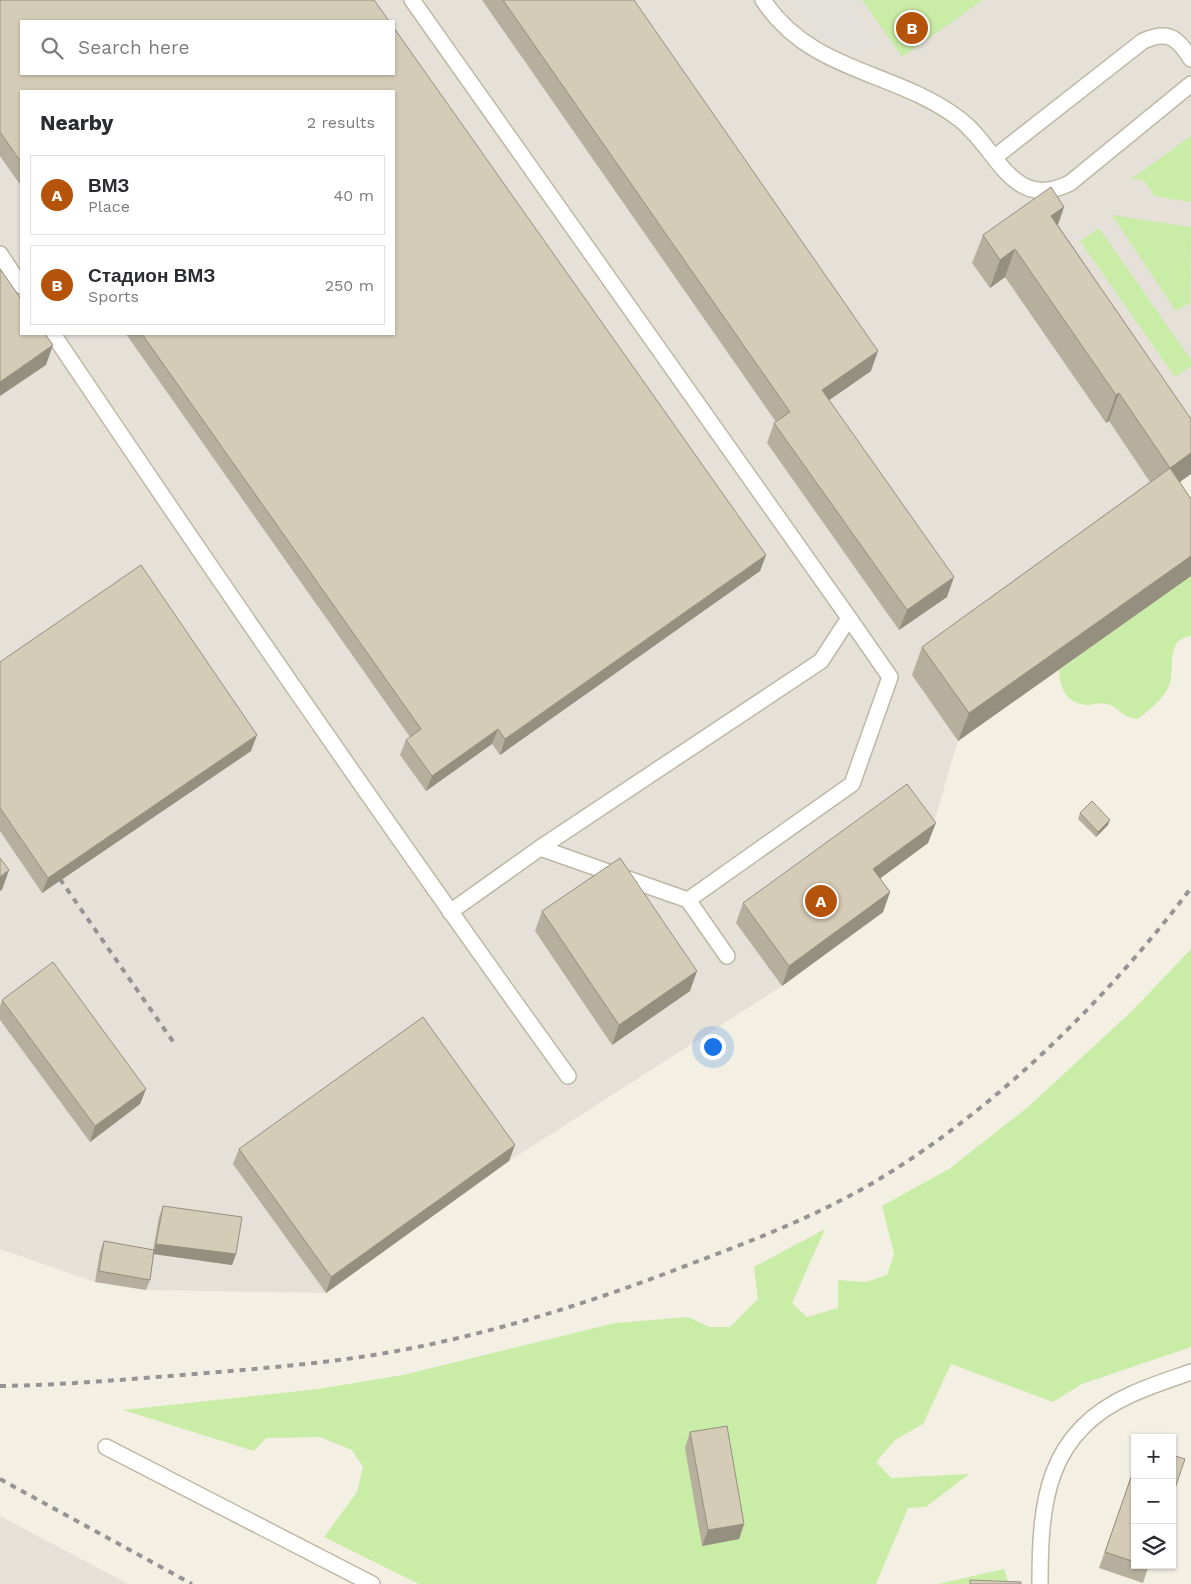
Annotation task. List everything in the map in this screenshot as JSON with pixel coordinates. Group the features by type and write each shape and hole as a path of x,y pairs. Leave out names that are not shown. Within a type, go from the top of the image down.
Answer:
{"lane":[{"path":"412,0 890,677 852,784 688,900"},
{"path":"763,0 775,18 813,50 940,106 960,119 995,157 1003,170 1027,189 1043,192 1055,191 1070,184 1191,84"},
{"path":"995,157 1143,41 1160,36 1176,39 1191,59"},
{"path":"0,254 20,284"},
{"path":"55,335 157,488 450,912 568,1076"},
{"path":"450,912 540,848 821,661 849,618"},
{"path":"540,848 688,900 727,956"},
{"path":"1040,1584 1042,1517 1047,1488 1057,1460 1091,1420 1111,1406 1130,1394 1191,1372"},
{"path":"106,1446 372,1584"}],"shaded area":[{"path":"0,0 1191,0 1191,474 1160,496 1191,576 958,740 928,843 866,889 883,913 782,986 509,1161 326,1293 146,1290 95,1282 0,1249"},
{"path":"793,0 845,0 876,43 858,54 817,33"},
{"path":"0,1516 128,1584 0,1584"}],"green space":[{"path":"862,0 983,0 902,57"},
{"path":"1191,136 1191,202 1154,196 1142,180 1130,180"},
{"path":"1112,215 1191,227 1190,303 1176,311"},
{"path":"1099,228 1191,360 1191,366 1175,377 1080,241"},
{"path":"1191,576 1191,636 1182,638 1177,643 1172,657 1168,688 1154,705 1138,719 1128,717 1107,704 1080,704 1069,698 1063,689 1059,670"},
{"path":"1191,949 1191,1347 1082,1384 1053,1402 951,1364 923,1424 895,1440 876,1462 891,1478 969,1474 926,1507 908,1508 876,1584 419,1584 324,1537 357,1492 363,1467 352,1450 320,1437 266,1438 254,1451 123,1410 318,1389 403,1375 615,1323 688,1317 709,1327 730,1327 758,1299 754,1267 825,1229 792,1303 807,1317 838,1308 838,1280 866,1282 887,1275 894,1254 882,1206 949,1169 1028,1107 1132,1011"},
{"path":"1004,1569 1009,1584 938,1584"}],"building":[{"path":"0,0 374,0 388,20 20,20 20,75 395,75 395,29 766,555 505,739 498,729 432,776 406,740 421,729 143,335 395,335 395,90 20,90 20,161 0,132"},
{"path":"503,0 634,0 878,351 822,390 954,577 907,610 774,423 790,412"},
{"path":"1051,187 1064,207 1051,216 1191,419 1191,453 1170,468 1119,393 1116,395 1015,249 1000,260 983,235"},
{"path":"0,269 20,298 20,335 46,335 53,345 0,382"},
{"path":"1170,468 1191,499 1191,556 969,713 922,647"},
{"path":"141,565 257,735 48,878 0,808 0,662"},
{"path":"907,784 936,823 873,869 890,892 789,966 743,903"},
{"path":"1092,801 1110,820 1098,832 1080,813"},
{"path":"0,858 9,870 0,877"},
{"path":"620,858 697,971 619,1025 542,911"},
{"path":"53,962 146,1089 95,1126 2,1000"},
{"path":"423,1017 515,1145 331,1277 239,1149"},
{"path":"163,1206 242,1217 236,1254 156,1244"},
{"path":"104,1241 154,1250 150,1280 99,1271"},
{"path":"727,1426 744,1524 708,1530 690,1432"},
{"path":"1176,1456 1185,1459 1176,1485"},
{"path":"1131,1477 1131,1561 1105,1552"},
{"path":"970,1580 1021,1582 1021,1584 970,1584"}],"railway":[{"path":"53,869 174,1043"},
{"path":"0,1386 98,1382 247,1370 376,1355 476,1334 513,1324 586,1302 739,1246 828,1207 871,1184 961,1123 1045,1051 1085,1012 1158,930 1191,888"},
{"path":"0,1479 192,1584"}],"place":[{"name":"Стадион ВМЗ","path":"912,28"},
{"name":"ВМЗ","path":"821,901"}]}
